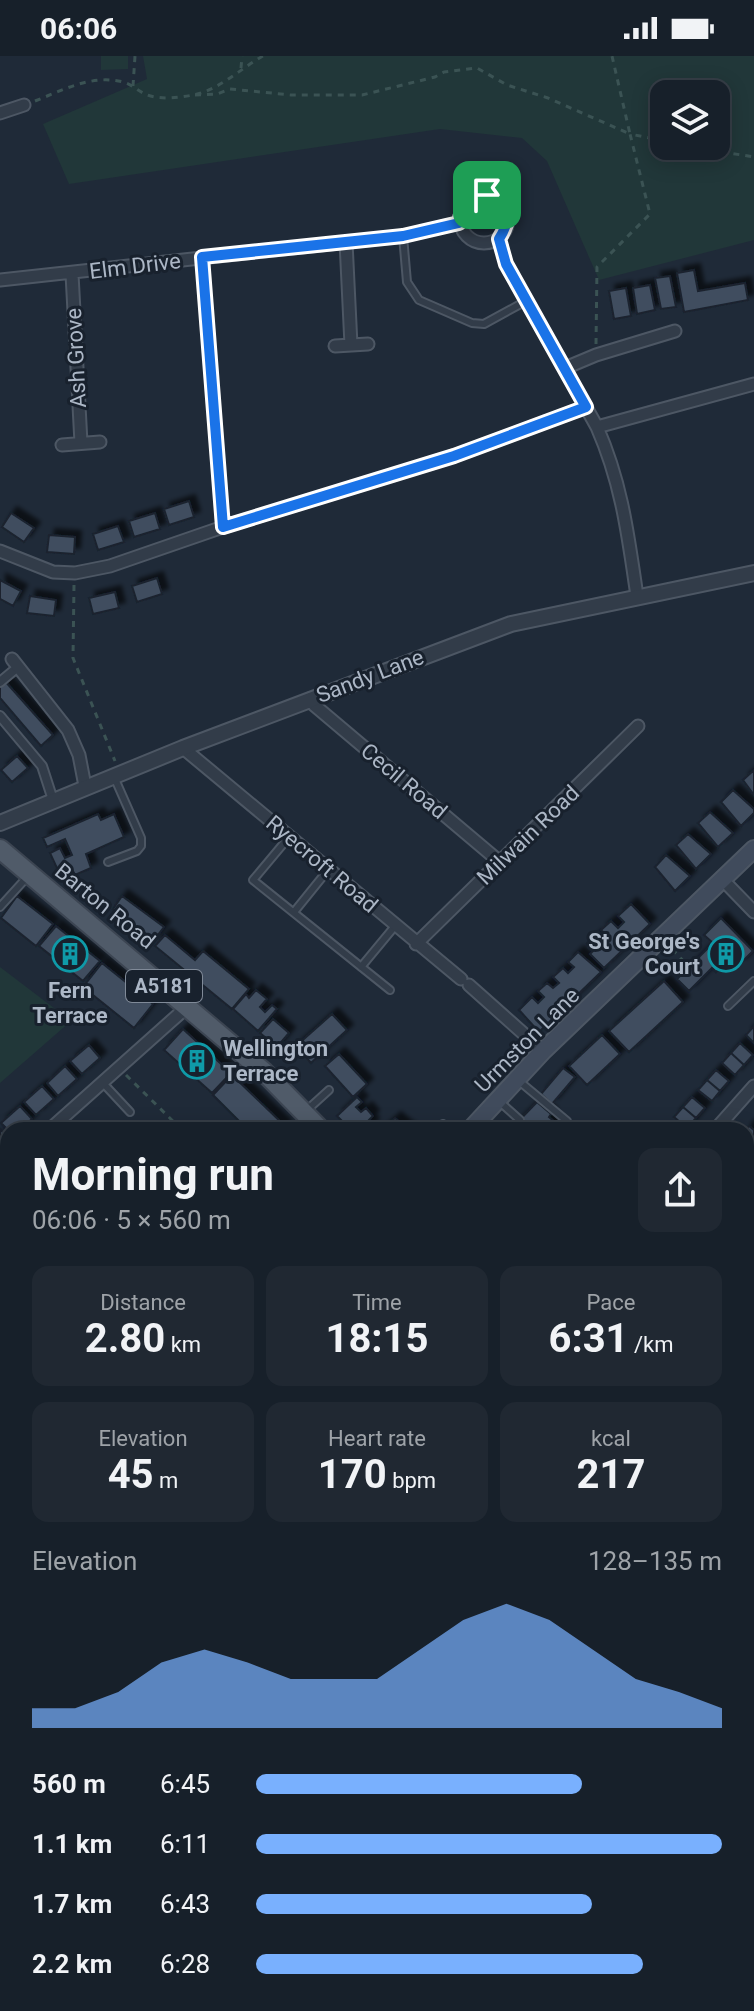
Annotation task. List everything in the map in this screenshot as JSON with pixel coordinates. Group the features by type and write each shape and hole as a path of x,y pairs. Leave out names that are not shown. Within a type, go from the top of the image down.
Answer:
{"main road":[{"name":"Barton Road","path":"0,849 188,1006 282,1079 310,1122"},
{"name":"Urmston Lane","path":"479,1122 543,1051 754,849"}],"street":[{"path":"0,113 24,105"},
{"path":"487,195 499,200 507,211 508,225 499,239 487,244 474,242 463,233 459,223 461,210 472,198 487,195"},
{"name":"Elm Drive","path":"0,280 403,236 459,223"},
{"path":"499,239 506,264 597,427 623,502 637,596"},
{"path":"346,242 351,345"},
{"path":"202,257 223,527"},
{"name":"Ash Grove","path":"72,274 81,443"},
{"path":"565,368 596,355 675,331"},
{"path":"335,346 368,344"},
{"path":"597,427 754,384"},
{"path":"0,551 53,572 75,573 110,566 223,527 454,456 586,407"},
{"path":"62,445 100,442"},
{"name":"Sandy Lane","path":"0,823 85,786 511,624 754,573"},
{"path":"0,682 15,663 68,730 79,755 85,786"},
{"name":"Cecil Road","path":"310,699 500,862"},
{"path":"0,716 42,766 53,800"},
{"name":"Milwain Road","path":"416,944 638,726"},
{"name":"Ryecroft Road","path":"183,748 465,982 543,1051"},
{"path":"722,879 754,912"},
{"path":"58,1122 188,1006"},
{"path":"722,1122 754,1086"}],"lane":[{"path":"403,236 407,282 419,300 472,323 484,324 526,301"},
{"path":"108,862 137,851 141,846 141,838 117,774"},
{"path":"289,837 253,880 390,990"},
{"path":"294,912 328,870"},
{"path":"0,907 29,875"},
{"path":"361,967 395,926"},
{"path":"728,1006 754,981"},
{"path":"516,1079 567,1121"},
{"path":"101,1082 130,1112"},
{"path":"312,1122 329,1090"},
{"path":"497,1100 520,1120"}],"path":[{"path":"133,86 135,56"},
{"path":"241,70 242,56"},
{"path":"195,95 261,56"},
{"path":"596,355 597,267 650,214 612,56"},
{"path":"24,105 85,81 105,79 126,82 147,95 165,98 217,94 230,89 291,95 362,95 444,72 477,68 507,85 548,98 630,134 650,138"},
{"path":"730,153 754,157"},
{"path":"75,573 73,658 117,774"},
{"path":"662,938 689,967"},
{"path":"117,1067 174,1122"}],"green space":[{"path":"101,56 128,56 128,69 101,70"},
{"path":"143,56 754,56 754,240 599,280 547,161 522,138 440,129 69,184 43,124 147,79"},
{"path":"0,967 71,1021 0,1083"}],"building":[{"path":"694,270 698,291 745,283 748,300 684,312 677,273"},
{"path":"670,276 676,307 661,309 655,278"},
{"path":"650,285 655,310 637,314 633,288"},
{"path":"626,288 631,316 614,319 609,291"},
{"path":"189,501 194,517 169,525 164,509"},
{"path":"11,513 34,528 24,542 2,527"},
{"path":"155,513 160,529 134,537 129,521"},
{"path":"118,526 124,542 98,550 93,534"},
{"path":"49,535 75,537 74,554 47,552"},
{"path":"157,578 162,594 137,602 132,586"},
{"path":"0,580 21,591 13,606 0,599"},
{"path":"115,592 119,608 93,614 89,598"},
{"path":"30,596 56,600 54,616 27,613"},
{"path":"4,680 53,735 41,746 0,698 0,684"},
{"path":"17,756 28,768 12,782 1,770"},
{"path":"754,770 754,795 743,780"},
{"path":"733,790 754,809 754,813 741,826 721,802"},
{"path":"710,812 733,833 718,847 698,823"},
{"path":"98,814 101,820 114,814 124,837 86,854 91,868 61,877 50,853 60,848 65,858 72,855 65,839 47,847 43,838"},
{"path":"688,834 711,854 696,869 676,845"},
{"path":"666,855 690,876 675,891 655,867"},
{"path":"17,896 53,924 36,946 1,918"},
{"path":"122,896 164,927 154,940 113,909"},
{"path":"631,904 650,924 604,968 590,954 593,951 587,944 597,935 603,940 607,936 601,930 611,921 618,928 624,922 618,916"},
{"name":"St George's Court","path":"721,918 753,951 740,964 732,957 716,972 712,968 689,991 677,979 713,943 704,935"},
{"name":"Fern Terrace","path":"56,926 100,961 83,981 39,946"},
{"path":"165,935 195,960 203,951 249,989 232,1009 155,946"},
{"path":"578,952 601,972 539,1032 519,1010 532,997 538,1003 544,997 538,991 547,983 553,988 559,983 553,977 563,968 568,973 574,967 568,962"},
{"path":"102,963 153,1004 134,1028 83,987"},
{"path":"664,981 683,1002 629,1052 609,1031"},
{"path":"256,990 267,999 260,1007 265,1012 272,1005 277,1009 258,1031 233,1009 246,994 249,998"},
{"path":"332,1014 347,1030 311,1063 296,1046"},
{"path":"273,1019 289,1033 277,1047 260,1033"},
{"path":"754,1026 754,1043 746,1035"},
{"name":"Wellington Terrace","path":"183,1029 231,1073 212,1093 164,1050"},
{"path":"602,1035 620,1054 587,1085 569,1066"},
{"path":"740,1043 753,1055 744,1065 731,1053"},
{"path":"89,1045 100,1058 82,1074 70,1061"},
{"path":"731,1053 744,1065 735,1075 722,1063"},
{"path":"339,1054 367,1084 353,1097 325,1066"},
{"path":"65,1066 77,1079 58,1096 47,1083"},
{"path":"563,1068 575,1077 552,1104 541,1094"},
{"path":"716,1070 729,1081 720,1091 707,1080"},
{"path":"232,1075 281,1122 240,1122 213,1095"},
{"path":"707,1080 720,1091 712,1101 698,1090"},
{"path":"42,1086 54,1099 36,1115 24,1102"},
{"path":"357,1097 362,1102 356,1107 361,1112 366,1108 373,1116 369,1120 371,1122 343,1122 337,1116"},
{"path":"692,1097 705,1108 696,1118 683,1107"},
{"path":"537,1102 551,1114 549,1117 555,1122 518,1122"},
{"path":"20,1106 32,1119 29,1122 2,1122"},
{"path":"683,1107 696,1118 692,1122 680,1122 674,1117"}],"place":[{"name":"Fern Terrace","path":"70,954"},
{"name":"St George's Court","path":"726,954"},
{"name":"Wellington Terrace","path":"197,1061"}],"route":[{"path":"487,195 499,200 507,211 508,225 499,239 506,264 586,407 454,456 223,527 202,257 403,236 459,223 461,210 472,198 487,195"}]}
